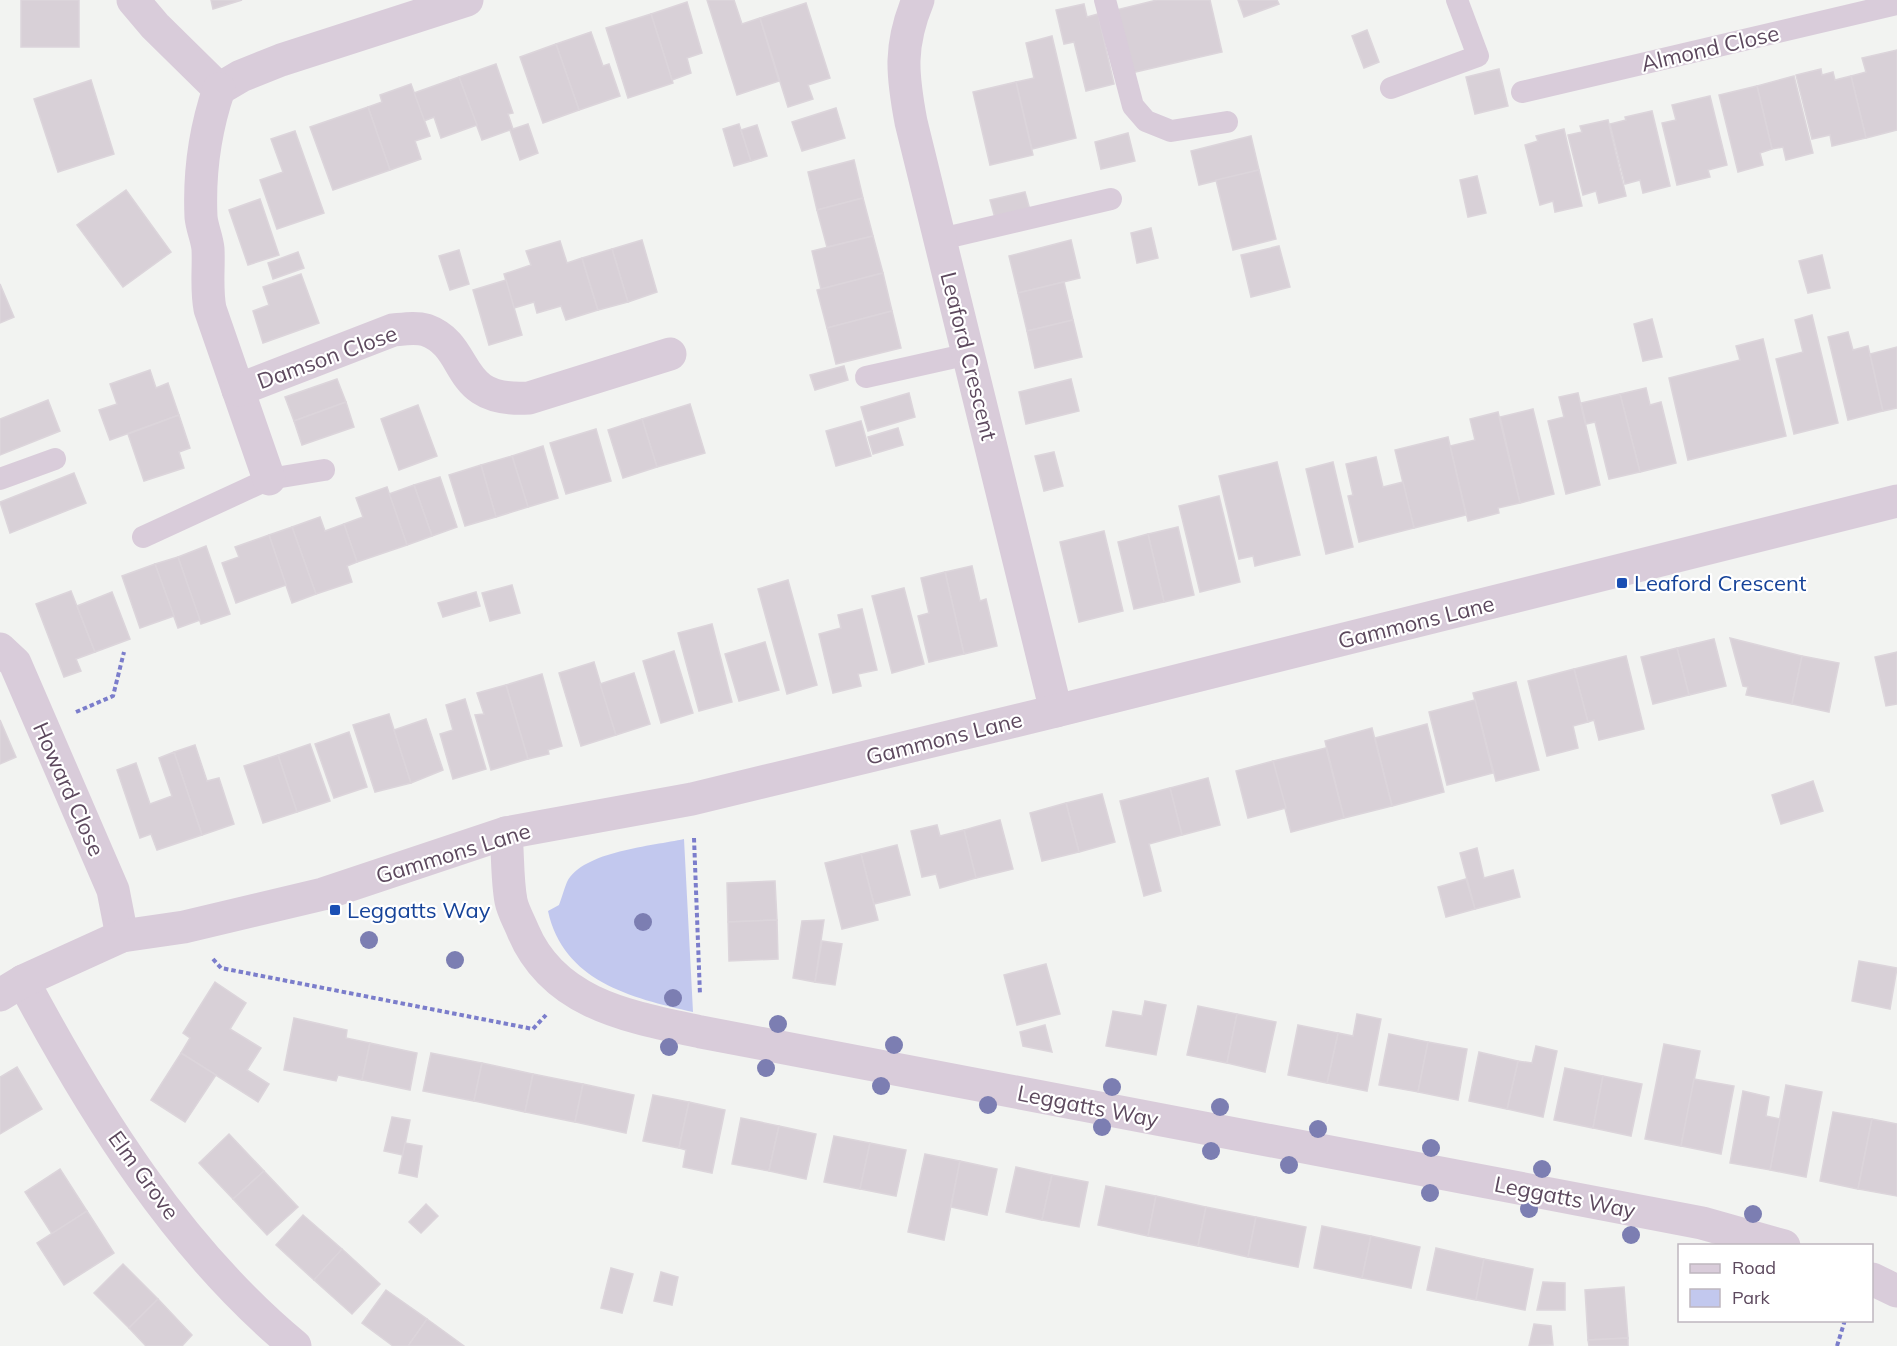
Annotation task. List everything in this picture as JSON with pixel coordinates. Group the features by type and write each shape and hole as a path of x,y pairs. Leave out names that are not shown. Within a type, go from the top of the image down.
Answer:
{"street":[{"path":"133,0 155,26 219,89"},
{"path":"269,479 210,309 206,288 208,247 201,220 201,188 204,146 219,89 241,76 281,60 467,0"},
{"name":"Leaford Crescent","path":"918,0 907,25 903,49 903,80 1056,711"},
{"name":"Damson Close","path":"238,390 393,330 414,328 436,336 448,346 461,368 478,388 513,399 529,398 669,354"},
{"name":"Gammons Lane","path":"12,988 122,936 184,927 323,894 506,832 692,799 1056,711 1897,501"},
{"name":"Howard Close","path":"0,649 15,663 113,890 122,936"},
{"name":"Leggatts Way","path":"506,832 512,903 530,946 543,967 569,989 602,1006 701,1032 1702,1223 1780,1244"},
{"name":"Elm Grove","path":"12,988 61,1052 119,1143 162,1201 213,1264 275,1329 296,1346"},
{"path":"1873,1279 1897,1291"}],"lane":[{"path":"1105,0 1133,106 1146,121 1171,131 1227,122"},
{"path":"1391,88 1478,56 1457,0"},
{"name":"Almond Close","path":"1522,92 1897,4"},
{"path":"941,238 1111,199"},
{"path":"866,377 969,354"},
{"path":"0,479 55,459"},
{"path":"143,537 269,479 324,470"}],"path":[{"path":"42,727 113,696 124,652"},
{"path":"692,799 701,1032"},
{"path":"184,927 221,968 533,1029 569,989"},
{"path":"1837,1346 1844,1322"}],"green space":[{"path":"684,839 693,1012 624,992 584,970 568,954 556,935 548,911 559,905 567,882 575,872 588,863 620,852"}],"building":[{"path":"21,0 79,0 79,47 21,47"},
{"path":"211,0 242,0 213,9"},
{"path":"707,0 734,0 742,24 760,18 779,81 737,95"},
{"path":"1157,0 1210,0 1222,52 1131,73 1116,10"},
{"path":"1238,0 1277,0 1279,4 1244,17"},
{"path":"687,2 702,53 687,58 691,73 672,80 651,14"},
{"path":"806,3 830,78 808,85 813,99 788,107 760,18"},
{"path":"1084,4 1087,17 1098,14 1114,84 1086,91 1074,42 1064,44 1056,10"},
{"path":"651,14 673,83 628,98 606,28"},
{"path":"1367,30 1379,62 1364,68 1352,36"},
{"path":"591,32 603,66 609,64 620,96 579,110 556,44"},
{"path":"1052,36 1076,138 1032,149 1016,82 1034,78 1026,43"},
{"path":"556,44 579,110 543,123 520,57"},
{"path":"1897,50 1897,130 1866,138 1851,76 1866,72 1862,58"},
{"path":"496,64 513,113 508,114 513,129 528,124 538,153 520,160 510,130 482,140 459,77"},
{"path":"1499,69 1508,106 1475,114 1466,77"},
{"path":"1821,69 1822,75 1833,72 1835,80 1851,76 1866,138 1832,146 1830,135 1812,139 1796,75"},
{"path":"1794,76 1813,153 1786,160 1783,147 1772,149 1757,86"},
{"path":"459,77 477,125 441,138 434,117 424,121 414,93"},
{"path":"91,80 114,154 58,172 34,99"},
{"path":"1016,82 1033,155 990,165 973,92"},
{"path":"411,84 430,136 415,141 421,159 390,170 368,107 382,102 380,95"},
{"path":"1757,86 1772,149 1760,153 1763,165 1738,172 1719,95"},
{"path":"1710,96 1727,165 1708,170 1710,177 1677,185 1662,123 1676,120 1672,105"},
{"path":"368,107 390,170 333,190 310,127"},
{"path":"836,108 845,138 802,151 792,122"},
{"path":"1652,111 1670,186 1643,193 1640,180 1625,184 1610,124 1626,120 1625,117"},
{"path":"1608,120 1626,196 1599,203 1596,191 1583,195 1568,135 1582,132 1580,126"},
{"path":"739,124 751,161 734,166 723,129"},
{"path":"757,125 767,156 751,161 741,130"},
{"path":"1564,129 1582,206 1555,212 1553,201 1540,205 1525,145 1538,141 1536,136"},
{"path":"295,131 324,213 277,229 260,180 283,172 271,139"},
{"path":"1128,133 1135,161 1101,169 1095,142"},
{"path":"1251,136 1259,170 1199,185 1191,151"},
{"path":"854,160 863,198 817,210 808,172"},
{"path":"1259,170 1276,239 1233,250 1216,180"},
{"path":"1477,176 1486,213 1468,217 1460,180"},
{"path":"126,190 171,252 123,287 77,225"},
{"path":"1025,192 1030,210 995,218 990,200"},
{"path":"863,198 873,236 827,247 817,210"},
{"path":"260,199 279,255 248,265 229,210"},
{"path":"1151,228 1158,258 1137,263 1131,233"},
{"path":"873,236 883,273 821,289 812,251"},
{"path":"642,240 657,292 628,302 612,249"},
{"path":"1071,240 1080,278 1018,293 1009,256"},
{"path":"560,241 567,263 582,258 598,310 566,320 561,306 537,313 534,302 514,308 504,274 531,265 526,251"},
{"path":"1279,246 1290,287 1251,297 1241,255"},
{"path":"612,249 628,302 598,310 582,258"},
{"path":"459,250 469,284 450,290 439,256"},
{"path":"298,252 304,268 273,279 268,263"},
{"path":"1822,255 1830,288 1808,293 1799,261"},
{"path":"883,273 892,311 827,328 817,290"},
{"path":"301,274 319,323 263,343 253,311 269,305 263,287"},
{"path":"506,280 522,335 489,345 473,290"},
{"path":"1064,282 1073,320 1027,331 1018,293"},
{"path":"0,284 14,317 0,323"},
{"path":"892,311 901,348 836,364 827,328"},
{"path":"1812,315 1838,423 1794,434 1776,359 1803,352 1795,320"},
{"path":"1652,319 1662,357 1643,361 1634,324"},
{"path":"1073,320 1082,357 1035,368 1027,331"},
{"path":"1848,332 1853,350 1868,346 1883,411 1848,420 1828,337"},
{"path":"1763,339 1786,436 1688,460 1669,378 1740,360 1736,346"},
{"path":"1897,347 1897,408 1883,411 1870,354"},
{"path":"844,366 848,380 815,390 810,375"},
{"path":"150,370 156,388 168,383 179,415 110,440 99,410 117,404 110,384"},
{"path":"337,379 346,402 294,421 285,397"},
{"path":"1071,379 1079,411 1026,424 1019,392"},
{"path":"1646,388 1650,405 1661,402 1676,463 1640,472 1620,394"},
{"path":"909,393 915,417 868,431 861,407"},
{"path":"1578,393 1600,485 1566,494 1548,421 1564,417 1559,397"},
{"path":"1620,394 1640,472 1609,479 1595,422 1586,424 1581,403"},
{"path":"48,400 60,431 0,455 0,419"},
{"path":"346,402 354,427 302,445 294,421"},
{"path":"690,404 705,453 657,467 642,419"},
{"path":"418,405 437,456 399,470 381,419"},
{"path":"1533,409 1554,494 1520,503 1500,417"},
{"path":"1498,412 1520,503 1498,508 1499,513 1468,521 1450,446 1475,440 1470,419"},
{"path":"179,415 190,448 179,452 184,468 144,481 128,434"},
{"path":"642,419 657,467 623,478 608,430"},
{"path":"861,421 871,456 836,466 826,431"},
{"path":"898,428 903,445 873,454 868,437"},
{"path":"596,429 611,481 566,494 550,443"},
{"path":"1448,437 1466,515 1414,528 1395,450"},
{"path":"543,446 558,498 528,507 512,456"},
{"path":"1054,452 1063,486 1044,491 1035,456"},
{"path":"512,456 528,507 496,517 481,465"},
{"path":"1376,457 1383,487 1403,482 1414,528 1359,542 1348,496 1353,495 1346,464"},
{"path":"1277,462 1300,555 1255,566 1253,556 1239,559 1219,476"},
{"path":"1333,462 1353,547 1326,554 1306,469"},
{"path":"481,465 496,517 465,526 449,475"},
{"path":"74,473 86,503 10,533 0,502"},
{"path":"440,477 457,527 432,536 414,485"},
{"path":"414,485 432,536 407,545 389,494"},
{"path":"387,487 407,545 357,562 344,524 363,517 356,498"},
{"path":"1219,496 1240,582 1200,592 1179,506"},
{"path":"320,517 325,531 344,524 357,562 347,566 352,582 316,594 292,527"},
{"path":"292,527 316,594 292,603 269,535"},
{"path":"1178,527 1194,595 1164,602 1148,534"},
{"path":"1104,531 1123,611 1079,622 1060,542"},
{"path":"1148,534 1164,602 1134,609 1118,542"},
{"path":"269,535 286,585 236,603 222,563 239,557 235,547"},
{"path":"206,546 230,614 201,624 178,557"},
{"path":"178,557 200,620 178,628 155,564"},
{"path":"155,564 174,616 140,628 122,576"},
{"path":"972,566 980,601 986,599 997,646 964,654 945,572"},
{"path":"945,572 964,654 929,662 918,616 929,613 921,578"},
{"path":"788,580 817,685 787,694 758,589"},
{"path":"512,585 520,613 490,621 482,593"},
{"path":"904,588 924,664 892,673 872,596"},
{"path":"71,591 95,652 76,659 81,671 64,677 36,604"},
{"path":"112,592 130,639 95,652 77,606"},
{"path":"476,592 480,606 443,617 438,603"},
{"path":"862,609 877,670 858,674 861,686 833,693 819,634 841,628 838,615"},
{"path":"712,624 732,702 699,711 678,633"},
{"path":"1730,638 1802,656 1792,704 1746,695 1748,687 1743,686"},
{"path":"1714,639 1726,686 1689,695 1677,648"},
{"path":"765,642 779,690 739,701 725,654"},
{"path":"1677,648 1689,695 1653,704 1641,657"},
{"path":"674,651 693,713 661,723 643,661"},
{"path":"1897,652 1897,704 1886,706 1875,657"},
{"path":"1626,656 1644,729 1599,740 1594,720 1588,722 1574,669"},
{"path":"1802,656 1839,663 1829,712 1792,704"},
{"path":"594,662 616,735 581,746 559,673"},
{"path":"1574,669 1588,722 1573,726 1578,748 1547,756 1528,681"},
{"path":"634,673 650,724 616,735 600,684"},
{"path":"542,674 562,746 548,750 549,754 528,759 506,685"},
{"path":"1516,682 1539,770 1496,781 1473,693"},
{"path":"506,685 528,759 491,770 475,715 484,714 477,693"},
{"path":"465,699 486,769 453,779 440,734 453,730 446,705"},
{"path":"1475,700 1493,773 1447,785 1429,712"},
{"path":"389,714 411,783 375,792 353,725"},
{"path":"426,719 443,770 411,783 394,730"},
{"path":"0,720 16,757 0,764"},
{"path":"1427,724 1444,792 1392,806 1375,738"},
{"path":"1372,728 1392,806 1344,818 1325,741"},
{"path":"349,732 367,787 334,798 315,744"},
{"path":"310,744 330,801 297,812 278,755"},
{"path":"195,745 207,781 219,778 234,824 202,835 174,752"},
{"path":"1326,748 1344,818 1291,832 1273,761"},
{"path":"174,752 202,835 157,850 151,834 140,838 117,770 136,763 150,804 172,796 159,758"},
{"path":"278,755 297,812 263,823 244,766"},
{"path":"1273,761 1286,808 1248,818 1236,771"},
{"path":"1208,778 1220,825 1182,835 1170,788"},
{"path":"1813,781 1823,811 1781,824 1772,795"},
{"path":"1170,788 1182,835 1149,844 1161,891 1144,896 1120,801"},
{"path":"1102,794 1115,842 1079,852 1066,803"},
{"path":"1066,803 1079,852 1042,861 1030,813"},
{"path":"1000,820 1013,869 976,878 964,830"},
{"path":"937,825 940,836 964,830 976,878 940,888 936,874 922,877 911,831"},
{"path":"897,845 910,895 874,904 861,854"},
{"path":"1477,848 1484,878 1513,870 1520,897 1475,909 1460,853"},
{"path":"861,854 878,920 842,929 825,863"},
{"path":"1466,879 1475,909 1446,917 1438,887"},
{"path":"775,881 777,920 728,922 727,883"},
{"path":"777,920 778,959 729,961 728,922"},
{"path":"824,920 815,982 793,978 802,921"},
{"path":"822,941 842,944 835,985 815,982"},
{"path":"1859,961 1897,968 1890,1009 1852,1001"},
{"path":"1046,964 1060,1014 1017,1025 1004,975"},
{"path":"215,982 246,1003 230,1029 261,1048 247,1070 269,1084 258,1102 181,1053 190,1038 183,1033"},
{"path":"1145,1001 1166,1005 1156,1055 1106,1046 1113,1011 1142,1016"},
{"path":"1198,1006 1237,1014 1227,1063 1187,1055"},
{"path":"1237,1014 1276,1022 1265,1072 1227,1063"},
{"path":"1357,1014 1381,1019 1367,1091 1327,1083 1338,1033 1353,1036"},
{"path":"294,1018 347,1030 346,1038 370,1043 362,1080 338,1075 336,1081 284,1070"},
{"path":"1045,1025 1052,1052 1023,1046 1020,1032"},
{"path":"1298,1025 1338,1033 1327,1083 1288,1075"},
{"path":"1389,1034 1428,1042 1418,1092 1379,1085"},
{"path":"1428,1042 1467,1049 1458,1100 1418,1092"},
{"path":"370,1043 417,1053 410,1090 362,1080"},
{"path":"1664,1044 1700,1051 1681,1146 1645,1139"},
{"path":"1536,1046 1557,1051 1543,1117 1507,1109 1518,1061 1532,1063"},
{"path":"1479,1052 1518,1061 1507,1109 1469,1101"},
{"path":"181,1053 216,1075 185,1122 151,1100"},
{"path":"431,1053 482,1063 474,1101 423,1091"},
{"path":"482,1063 533,1074 525,1112 474,1101"},
{"path":"17,1067 42,1109 0,1134 0,1077"},
{"path":"1565,1068 1603,1076 1593,1128 1554,1120"},
{"path":"533,1074 583,1084 575,1122 525,1112"},
{"path":"1603,1076 1642,1084 1631,1136 1593,1128"},
{"path":"1694,1079 1734,1086 1721,1154 1681,1146"},
{"path":"583,1084 634,1095 626,1133 575,1122"},
{"path":"1786,1085 1822,1092 1806,1177 1770,1170"},
{"path":"1743,1091 1769,1097 1766,1116 1780,1119 1770,1170 1730,1163"},
{"path":"653,1095 689,1102 679,1148 643,1141"},
{"path":"689,1102 725,1110 712,1173 683,1167 686,1150 679,1148"},
{"path":"1833,1112 1872,1119 1858,1189 1820,1181"},
{"path":"392,1117 410,1120 403,1155 384,1151"},
{"path":"741,1118 779,1126 769,1171 732,1164"},
{"path":"1872,1119 1897,1124 1897,1196 1858,1189"},
{"path":"779,1126 816,1134 806,1179 769,1171"},
{"path":"229,1134 264,1171 233,1199 199,1163"},
{"path":"834,1136 870,1143 860,1189 824,1182"},
{"path":"405,1143 422,1146 417,1177 399,1173"},
{"path":"870,1143 906,1150 896,1196 860,1189"},
{"path":"925,1154 960,1161 944,1240 908,1232"},
{"path":"960,1161 997,1169 987,1215 951,1207"},
{"path":"1016,1167 1052,1175 1042,1220 1006,1212"},
{"path":"60,1169 87,1211 52,1234 25,1192"},
{"path":"264,1171 298,1207 267,1235 233,1199"},
{"path":"1052,1175 1088,1182 1079,1227 1042,1220"},
{"path":"1106,1186 1156,1196 1148,1236 1098,1225"},
{"path":"1156,1196 1206,1207 1198,1246 1148,1236"},
{"path":"426,1204 438,1216 421,1233 409,1222"},
{"path":"1206,1207 1256,1217 1248,1257 1198,1246"},
{"path":"87,1211 114,1253 64,1285 37,1243"},
{"path":"303,1215 342,1249 314,1280 276,1245"},
{"path":"1256,1217 1306,1227 1298,1267 1248,1257"},
{"path":"1322,1226 1371,1236 1362,1278 1314,1268"},
{"path":"1371,1236 1420,1247 1411,1288 1362,1278"},
{"path":"1436,1248 1484,1259 1476,1300 1427,1290"},
{"path":"342,1249 380,1284 352,1314 314,1280"},
{"path":"1484,1259 1533,1269 1525,1310 1476,1300"},
{"path":"123,1264 158,1299 129,1328 94,1293"},
{"path":"611,1268 633,1274 622,1313 601,1308"},
{"path":"661,1272 678,1277 672,1305 654,1301"},
{"path":"1543,1282 1565,1283 1565,1310 1537,1310"},
{"path":"1624,1287 1628,1338 1588,1340 1585,1290"},
{"path":"386,1290 427,1319 408,1346 393,1346 362,1323"},
{"path":"158,1299 192,1335 182,1346 146,1346 129,1328"},
{"path":"427,1319 464,1346 408,1346"},
{"path":"1534,1324 1551,1326 1553,1345 1529,1346"},
{"path":"1628,1338 1628,1346 1589,1346 1588,1340"}],"place":[{"name":"Leaford Crescent","path":"1622,583"},
{"name":"Leggatts Way","path":"335,910"}]}
